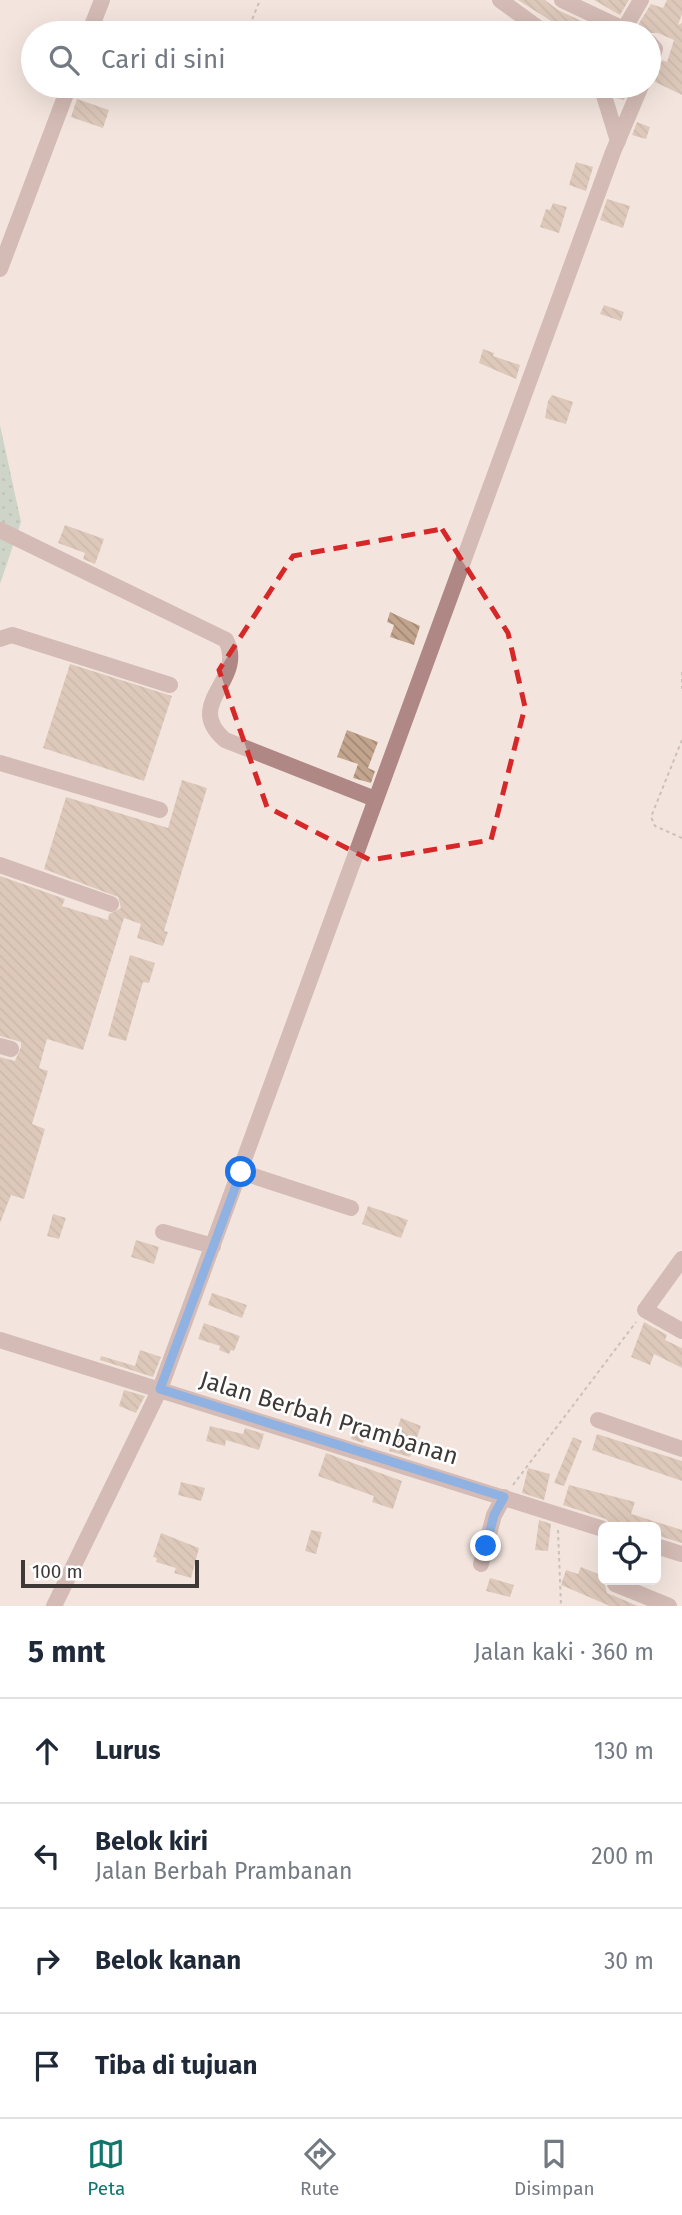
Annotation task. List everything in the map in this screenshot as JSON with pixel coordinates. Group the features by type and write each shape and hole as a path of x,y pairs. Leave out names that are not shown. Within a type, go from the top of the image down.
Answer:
{"street":[{"path":"94,21 102,0"},
{"path":"500,0 529,21"},
{"path":"632,21 641,0"},
{"path":"568,1 608,21"},
{"path":"0,270 64,98"},
{"path":"605,98 618,141"},
{"path":"54,1606 160,1389 375,799 636,98"},
{"path":"0,530 226,640 232,652 231,659 207,714 211,727 225,740 375,799"},
{"path":"0,639 12,635 170,685"},
{"path":"0,764 160,810"},
{"path":"0,865 111,904"},
{"path":"241,1172 351,1208"},
{"path":"163,1232 213,1246"},
{"path":"682,1259 645,1310 682,1331"},
{"name":"Jalan Berbah Prambanan","path":"0,1340 598,1527"},
{"path":"598,1420 682,1449"},
{"path":"481,1564 494,1515 504,1497"},
{"path":"661,1548 682,1554"},
{"path":"617,1585 669,1606"}],"path":[{"path":"251,21 260,0"},
{"path":"682,673 682,689"},
{"path":"682,740 651,817 654,826 682,838"},
{"path":"504,1497 645,1310"},
{"path":"559,1515 561,1606"}],"highlighted area":[{"path":"442,529 508,633 525,707 491,840 370,860 267,807 219,670 293,556"}],"green space":[{"path":"0,425 21,522 0,584"}],"building":[{"path":"518,0 545,0 558,10 581,21 551,21"},
{"path":"594,0 629,0 620,15"},
{"path":"667,0 682,0 682,14 678,25 682,23 682,95 661,85 661,63 662,60 667,62 674,40 661,34 661,21 640,21 651,4 663,8"},
{"path":"77,99 109,110 103,128 71,117"},
{"path":"637,122 650,127 646,139 632,135"},
{"path":"576,162 593,167 586,191 569,185"},
{"path":"607,199 630,206 623,228 600,220"},
{"path":"553,203 567,207 559,233 540,227 546,209 550,210"},
{"path":"604,305 624,312 621,321 600,314"},
{"path":"483,349 494,353 493,356 520,365 516,379 479,363"},
{"path":"552,395 573,402 566,424 545,418"},
{"path":"65,525 104,539 95,564 83,559 85,553 58,543"},
{"path":"390,612 420,626 414,645 390,637 394,625 387,622"},
{"path":"70,664 172,696 144,781 43,748"},
{"path":"347,730 378,742 368,768 375,771 371,783 353,778 358,764 337,757"},
{"path":"182,780 207,788 164,931 168,932 163,946 137,938 141,924 124,918 83,1050 47,1039 39,1068 48,1071 32,1124 45,1129 24,1199 11,1195 0,1223 0,1057 15,1061 21,1042 0,1036 0,876 65,899 62,906 108,920 109,914 121,908 118,897 44,869 66,797 168,828"},
{"path":"130,955 155,963 149,983 143,982 126,1041 108,1036"},
{"path":"368,1206 408,1220 401,1238 362,1224"},
{"path":"53,1214 66,1218 59,1239 47,1236"},
{"path":"136,1240 159,1247 154,1264 131,1257"},
{"path":"212,1293 247,1305 242,1318 208,1305"},
{"path":"644,1322 667,1335 665,1340 682,1348 682,1368 654,1354 650,1365 631,1357"},
{"path":"204,1323 240,1336 234,1351 231,1350 229,1354 219,1350 220,1346 198,1339"},
{"path":"140,1350 161,1357 153,1377 100,1360 101,1356 135,1366"},
{"path":"124,1390 145,1396 136,1413 119,1406"},
{"path":"401,1418 421,1426 410,1457 389,1451"},
{"path":"356,1424 368,1428 363,1443 351,1439"},
{"path":"210,1426 243,1434 245,1428 264,1434 259,1450 226,1440 225,1446 206,1441"},
{"path":"597,1434 682,1461 682,1481 592,1450"},
{"path":"573,1437 582,1441 564,1486 554,1483"},
{"path":"326,1453 402,1481 393,1509 372,1502 374,1496 318,1476"},
{"path":"528,1468 550,1474 544,1500 522,1493"},
{"path":"181,1482 205,1488 201,1501 178,1495"},
{"path":"569,1485 635,1502 631,1514 656,1522 609,1522 563,1505"},
{"path":"539,1520 551,1524 548,1551 535,1550"},
{"path":"661,1523 682,1530 682,1543 661,1537"},
{"path":"311,1530 322,1532 316,1554 305,1551"},
{"path":"161,1533 199,1548 191,1578 174,1573 176,1568 156,1562 157,1558 153,1557"},
{"path":"581,1567 598,1574 598,1585 605,1585 607,1593 638,1606 610,1606 561,1585 566,1570 578,1574"},
{"path":"490,1578 514,1585 510,1597 486,1591"}],"route":[{"path":"241,1172 160,1389 504,1497 494,1515 486,1546"}]}
